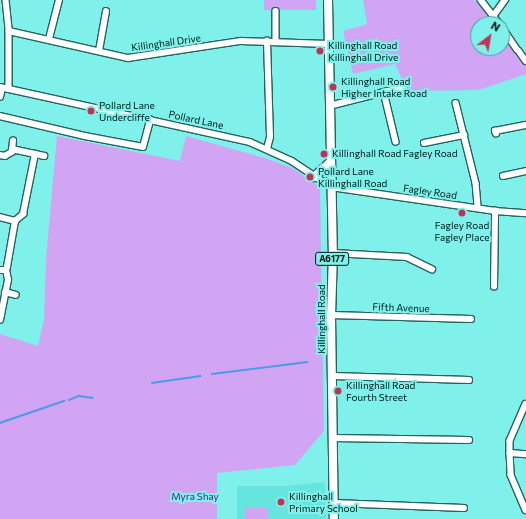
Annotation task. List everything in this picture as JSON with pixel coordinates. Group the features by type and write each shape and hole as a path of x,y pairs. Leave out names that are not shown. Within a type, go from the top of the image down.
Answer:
{"highway":[{"name":"Killinghall Road","path":"328,0 334,519"},
{"path":"314,177 331,161"}],"street":[{"path":"6,0 9,31 9,89"},
{"path":"49,39 58,0"},
{"path":"481,0 494,15 505,0"},
{"path":"276,11 276,41"},
{"path":"99,51 106,12"},
{"name":"Killinghall Drive","path":"9,31 128,58 241,41 276,41 328,44"},
{"path":"510,38 526,61"},
{"path":"267,41 270,137 267,149"},
{"path":"329,106 404,87"},
{"path":"0,97 1,88"},
{"name":"Pollard Lane","path":"1,88 234,138 267,149 292,161 331,187"},
{"path":"384,92 396,142"},
{"path":"456,103 476,183 478,208"},
{"path":"0,116 85,136 144,147 150,120"},
{"path":"496,134 495,131 526,124"},
{"path":"424,143 464,135"},
{"path":"0,155 5,156 12,149 13,141"},
{"path":"12,149 44,156"},
{"path":"0,320 8,280 3,270 15,221 23,214 35,154"},
{"path":"503,176 526,171"},
{"name":"Fagley Road","path":"331,187 495,211 526,213"},
{"path":"494,287 495,211"},
{"path":"0,216 15,221"},
{"path":"332,253 407,257 432,269"},
{"path":"5,292 16,295"},
{"name":"Fifth Avenue","path":"331,315 471,319"},
{"path":"332,376 469,380"},
{"path":"526,404 510,441 511,475 526,510"},
{"path":"333,438 469,440"},
{"path":"510,453 526,454"},
{"path":"334,503 464,508"}],"shaded area":[{"name":"Killinghall Primary School","path":"325,482 326,519 237,519 237,486 286,486"}],"green space":[{"path":"264,0 316,0 316,10 264,10"},
{"path":"363,0 474,0 489,16 470,16 470,56 510,56 510,44 526,66 526,74 479,90 407,91 395,64 353,74 343,31 367,24"},
{"name":"Myra Shay","path":"57,136 180,161 186,136 265,158 292,168 320,187 324,431 295,465 217,473 217,519 0,519 0,334 38,346 44,319 46,258"},
{"path":"245,508 268,508 268,519 245,519"}],"waterway":[{"path":"212,374 307,362"},
{"path":"152,383 201,376"},
{"path":"69,400 79,396 93,398"},
{"path":"0,423 64,401"}],"place":[{"name":"Killinghall Road Killinghall Drive","path":"320,51"},
{"name":"Killinghall Road Higher Intake Road","path":"333,87"},
{"name":"Pollard Lane Undercliffe","path":"91,111"},
{"name":"Killinghall Road Fagley Road","path":"324,154"},
{"name":"Pollard Lane Killinghall Road","path":"310,177"},
{"name":"Fagley Road Fagley Place","path":"462,213"},
{"name":"Killinghall Road Fourth Street","path":"338,391"},
{"name":"Killinghall Primary School","path":"281,502"}]}
